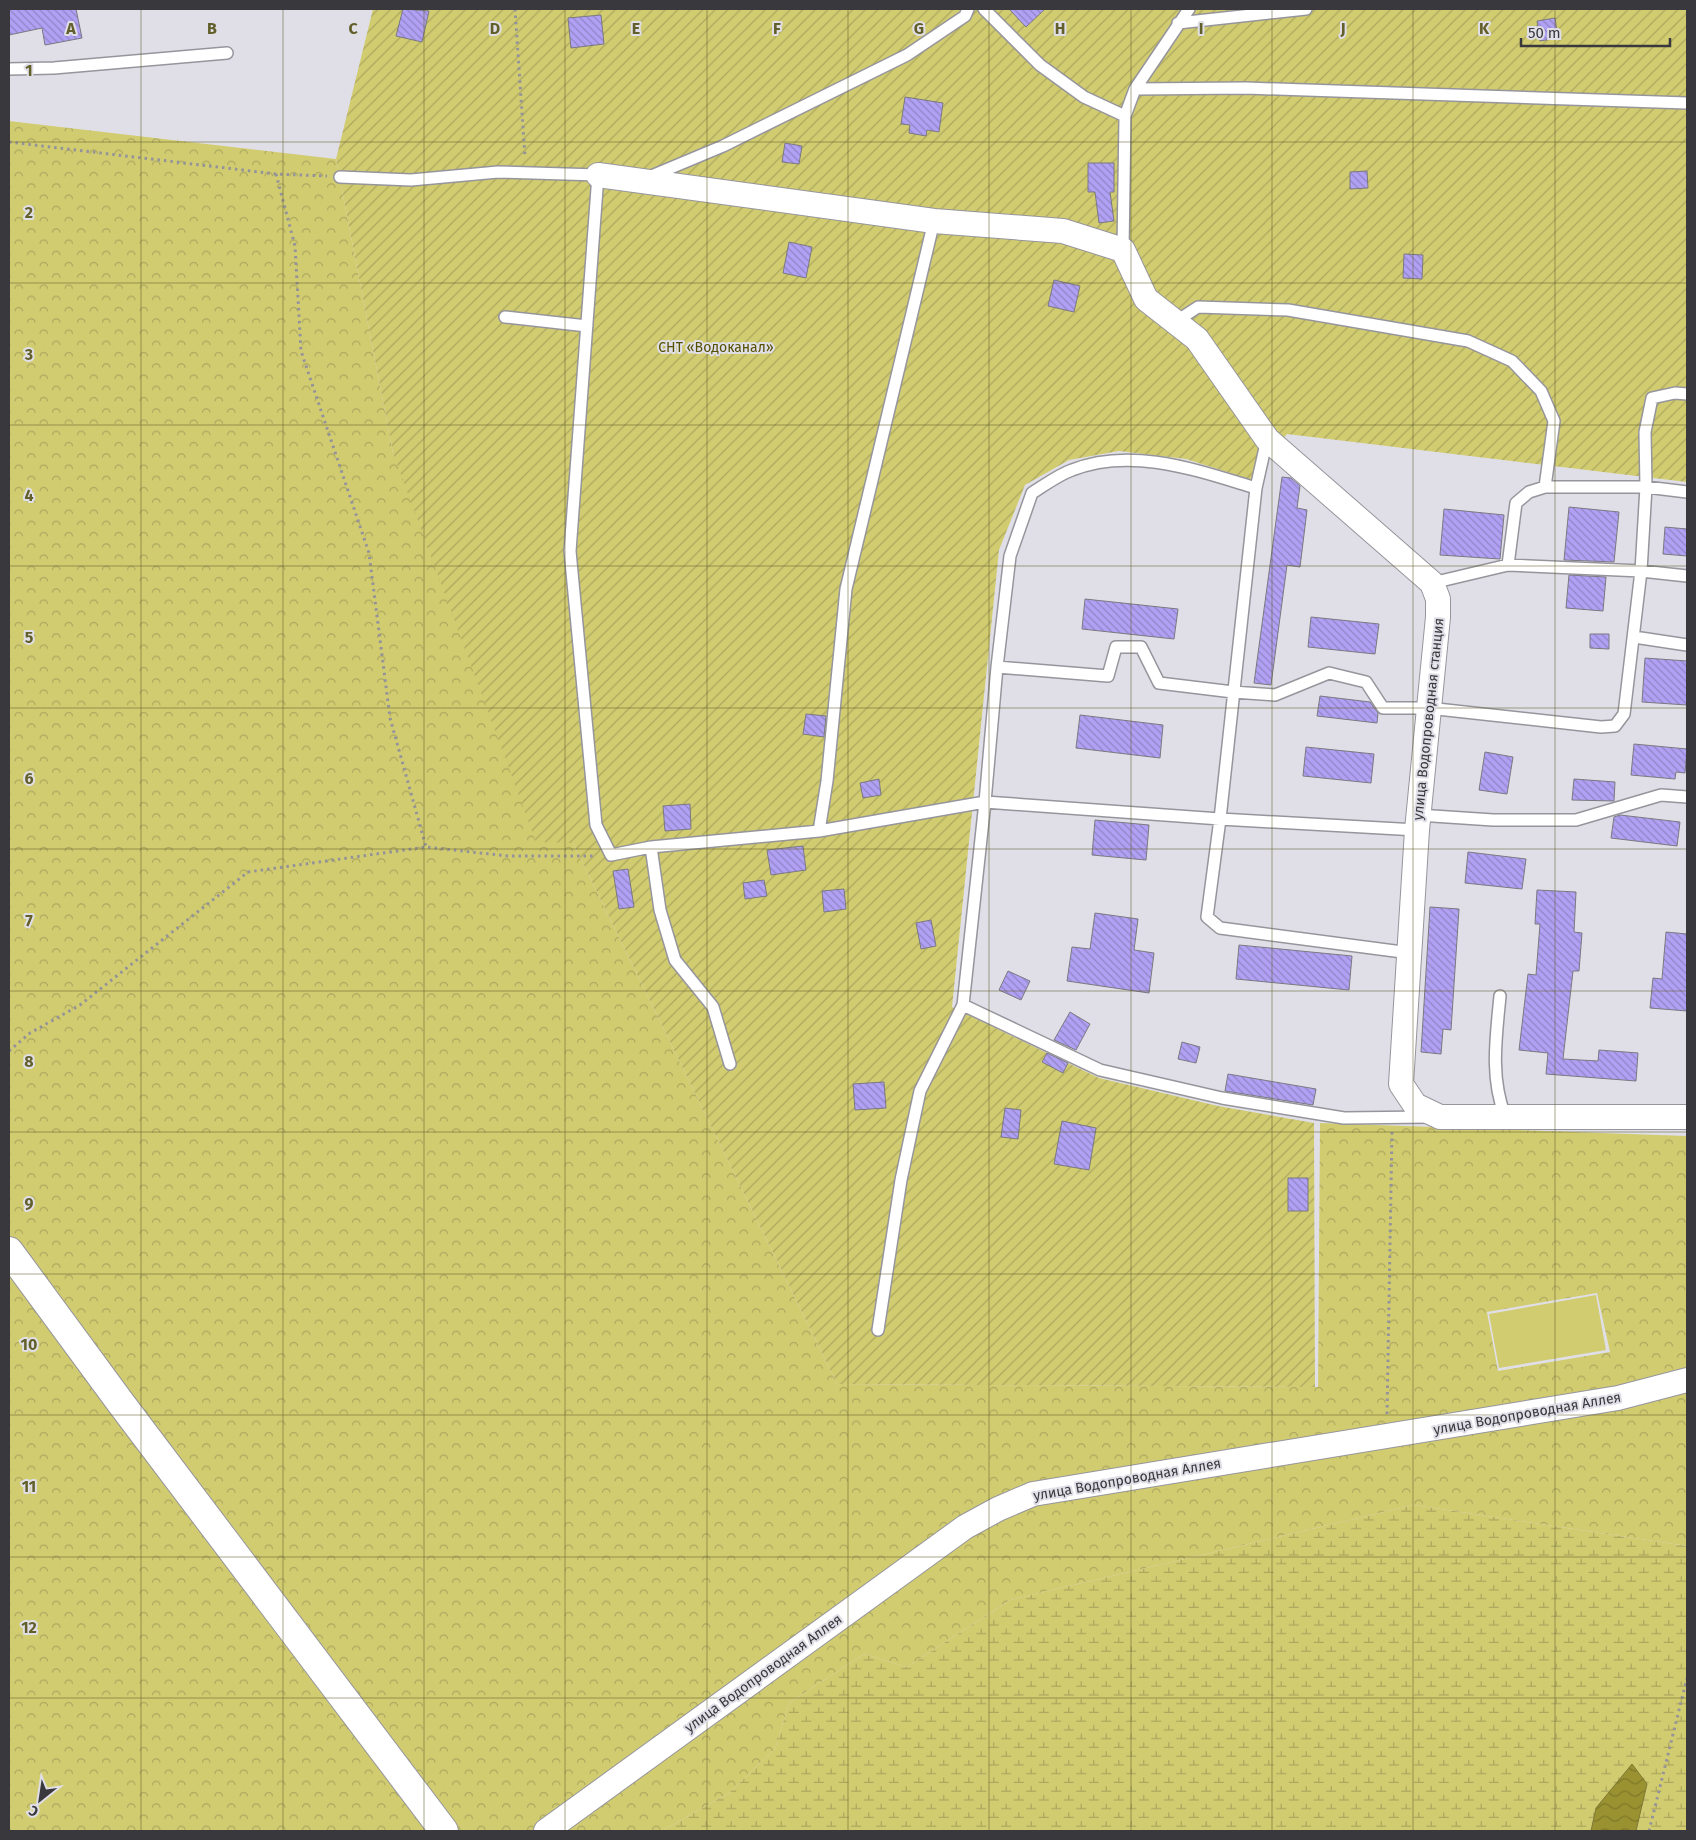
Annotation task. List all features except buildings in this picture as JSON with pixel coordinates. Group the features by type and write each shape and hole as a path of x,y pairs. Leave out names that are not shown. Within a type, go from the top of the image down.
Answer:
{"street":[{"path":"598,175 934,221 1064,231 1123,250 1146,299 1197,339 1267,439 1432,583"},
{"name":"улица Водопроводная станция","path":"1432,583 1438,599 1438,617 1418,823 1401,1084 1415,1105 1440,1117"},
{"path":"1440,1117 1687,1117"},
{"path":"9,1251 126,1410 444,1831"},
{"name":"улица Водопроводная Аллея","path":"546,1831 965,1527 998,1509 1033,1494 1618,1398 1687,1380"}],"lane":[{"path":"639,182 723,146 907,55 965,16 968,9"},
{"path":"984,9 1040,65 1084,97 1125,116"},
{"path":"1123,250 1125,116 1135,89 1189,9"},
{"path":"1178,23 1306,9"},
{"path":"9,69 54,68 228,53"},
{"path":"1135,89 1246,88 1687,103"},
{"path":"340,177 412,180 498,172 598,175 570,551 596,825 611,855 651,847 818,831 985,802 1220,819 1418,823 1493,820 1576,820 1661,795 1687,797"},
{"path":"818,831 827,781 846,589 934,221"},
{"path":"1175,322 1198,307 1288,310 1468,341 1512,360 1541,391 1554,421 1545,487"},
{"path":"505,317 587,326"},
{"path":"997,667 1108,676 1116,647 1141,647 1159,683 1275,695 1329,673 1366,682 1383,708 1428,708 1601,727 1615,726 1624,714 1634,637 1641,571 1646,487 1645,432 1652,398 1687,394"},
{"path":"1267,439 1256,488 1220,819 1207,916 1220,928 1410,953"},
{"path":"878,1330 900,1180 920,1092 963,1005 1010,556 1032,492 1072,470 1116,460 1181,466 1256,488"},
{"path":"1508,565 1516,502 1529,492 1545,487 1646,487 1687,492"},
{"path":"1432,583 1508,565 1641,571 1687,576"},
{"path":"1634,637 1687,645"},
{"path":"651,847 660,910 675,960 713,1007 730,1064"},
{"path":"1500,996 1495,1072 1498,1097 1505,1116"},
{"path":"963,1005 1100,1070 1222,1098 1344,1118 1440,1117"}],"path":[{"path":"515,9 526,173"},
{"path":"9,142 276,174 340,177"},
{"path":"276,174 295,246 300,351 369,553 390,718 426,847"},
{"path":"9,1051 30,1033 80,1004 248,872 426,847 508,856 588,857"},
{"path":"1387,1435 1392,1118"},
{"path":"1649,1831 1687,1678"}],"green space":[{"name":"СНТ «Водоканал»","path":"373,9 1687,9 1687,482 1287,434 1252,480 1186,459 1119,451 1069,460 1025,485 999,550 952,1007 1099,1078 1218,1106 1314,1123 1315,1387 837,1384 573,843 536,842 393,453 336,159"},
{"path":"9,121 336,159 393,453 573,843 837,1384 1318,1387 1320,1123 1687,1136 1687,1546 1414,1505 1010,1600 907,1667 864,1654 789,1703 775,1749 729,1793 662,1831 9,1831","holes":["1597,1293 1610,1352 1498,1371 1487,1312"]},
{"path":"1596,1295 1606,1350 1499,1368 1489,1314"},
{"path":"1414,1505 1687,1546 1687,1831 1636,1831 1647,1784 1596,1808 1591,1831 662,1831 729,1793 775,1749 789,1703 864,1654 907,1667 1010,1600"}],"water":[{"path":"1632,1764 1647,1784 1636,1831 1591,1831 1596,1808"}]}
